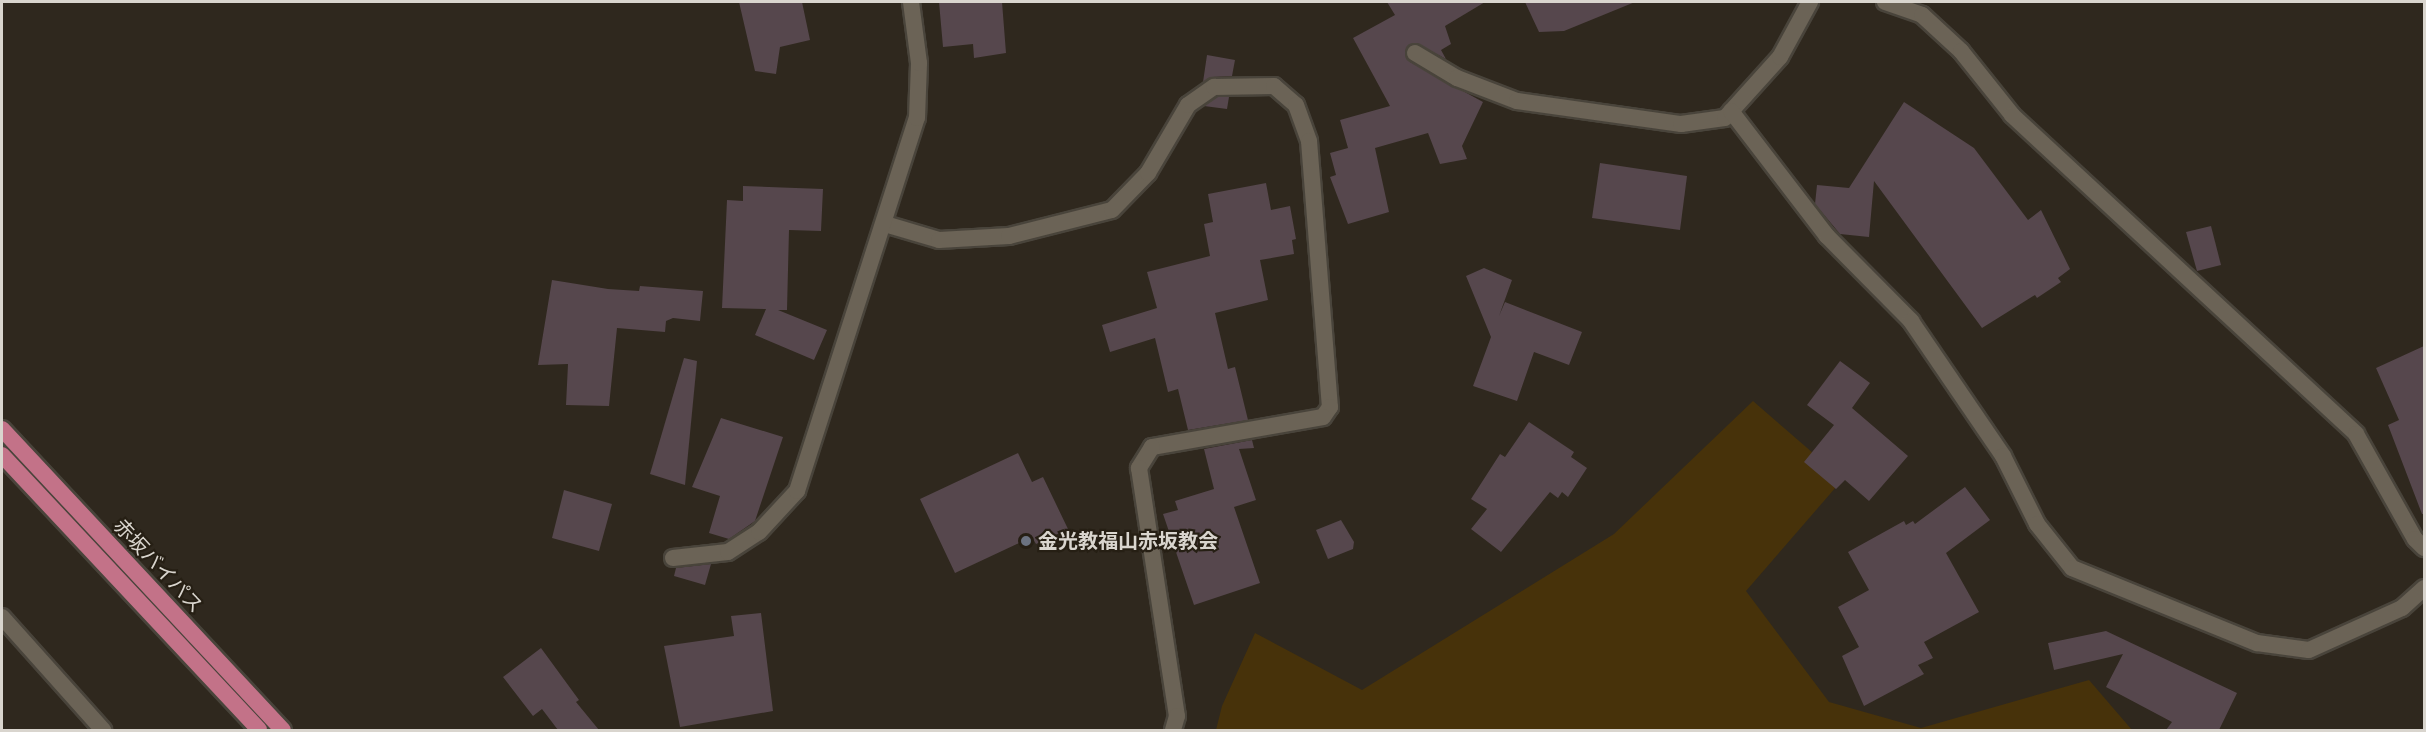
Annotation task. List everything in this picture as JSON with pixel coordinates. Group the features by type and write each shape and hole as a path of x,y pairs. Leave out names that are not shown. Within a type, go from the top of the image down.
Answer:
{"highway":[{"name":"赤坂バイパス","path":"2,429 283,730"},
{"name":"赤坂バイパス","path":"2,455 259,730"}],"street":[{"path":"673,558 728,552 759,532 797,491 885,224 917,118 919,63 911,2"},
{"path":"1415,53 1457,78 1517,101 1681,123 1725,118 1779,57 1810,2"},
{"path":"1885,2 1922,15 1961,51 2012,115 2356,434 2415,539 2424,548"},
{"path":"885,224 939,240 1009,236 1112,210 1148,173 1188,105 1214,87 1274,86 1296,105 1309,141 1330,407 1323,417 1152,447 1139,468 1177,716 1173,730"},
{"path":"1731,111 1827,236 1911,321 2003,456 2037,524 2072,568 2257,643 2309,650 2402,608 2424,588"},
{"path":"2,617 103,730"}],"shaded area":[{"path":"1753,401 1843,479 1746,591 1829,702 1921,728 2089,680 2132,730 1216,730 1222,706 1255,633 1362,690 1614,534"}],"building":[{"path":"739,2 802,2 810,40 780,47 776,74 755,71"},
{"path":"939,2 1002,2 1006,53 974,58 973,44 943,47"},
{"path":"1387,2 1485,2 1445,26 1451,44 1441,50 1446,59 1416,43 1405,52 1410,62 1483,102 1462,146 1467,159 1440,164 1428,133 1375,148 1389,212 1348,224 1330,177 1336,175 1330,153 1348,148 1340,120 1390,106 1353,38 1395,15"},
{"path":"1525,2 1635,2 1564,31 1539,32"},
{"path":"1207,55 1235,60 1232,76 1213,77 1203,82"},
{"path":"1217,97 1229,97 1227,109 1204,106"},
{"path":"1904,102 1974,148 2028,220 2041,210 2070,269 2058,278 2061,282 2037,298 2035,295 1982,328 1874,181 1869,237 1840,234 1815,204 1817,185 1849,188"},
{"path":"1600,163 1687,176 1680,230 1592,218"},
{"path":"1266,183 1271,210 1290,206 1296,239 1292,240 1294,254 1260,260 1268,300 1215,313 1228,369 1235,367 1248,420 1188,430 1178,389 1168,392 1155,338 1110,352 1102,325 1157,308 1147,272 1210,256 1204,224 1213,222 1208,194"},
{"path":"743,186 823,189 821,231 789,230 787,310 778,310 827,330 814,360 755,335 766,309 722,308 727,200 743,201"},
{"path":"2211,226 2221,265 2197,271 2186,232"},
{"path":"1484,268 1512,280 1499,316 1505,302 1582,332 1569,365 1534,352 1517,401 1473,386 1491,337 1466,276"},
{"path":"552,280 608,289 639,291 640,286 703,291 700,321 673,318 666,321 665,332 617,328 609,406 566,405 568,364 538,365"},
{"path":"2424,346 2424,514 2422,514 2388,425 2399,420 2376,368"},
{"path":"684,358 697,361 685,485 650,474"},
{"path":"1840,361 1870,383 1852,408 1908,456 1869,501 1845,480 1836,489 1804,462 1834,425 1807,405"},
{"path":"721,418 783,437 755,521 729,539 709,533 720,496 692,487"},
{"path":"1529,422 1574,452 1571,457 1587,468 1568,497 1562,492 1558,498 1550,492 1501,552 1471,529 1487,509 1471,499 1500,454 1505,457"},
{"path":"1252,440 1254,448 1239,449 1256,500 1234,507 1260,583 1194,605 1163,514 1178,510 1175,501 1214,489 1204,449"},
{"path":"1018,453 1032,482 1043,477 1068,529 1036,544 1032,537 955,573 920,499"},
{"path":"1965,487 1990,520 1946,553 1979,612 1924,642 1933,658 1918,665 1924,674 1864,706 1842,656 1859,647 1838,607 1869,590 1848,552 1904,521 1906,525 1913,521 1915,524"},
{"path":"564,490 612,504 599,551 552,538"},
{"path":"1341,520 1354,542 1353,549 1328,559 1316,530"},
{"path":"711,564 705,585 674,576 676,568"},
{"path":"761,613 773,711 680,727 664,646 734,636 731,616"},
{"path":"2106,631 2237,693 2219,730 2166,730 2172,722 2106,687 2123,654 2054,670 2048,643"},
{"path":"541,648 579,700 576,702 599,730 558,730 542,709 533,716 503,677"}],"place":[{"name":"金光教福山赤坂教会","path":"1026,541"}]}
